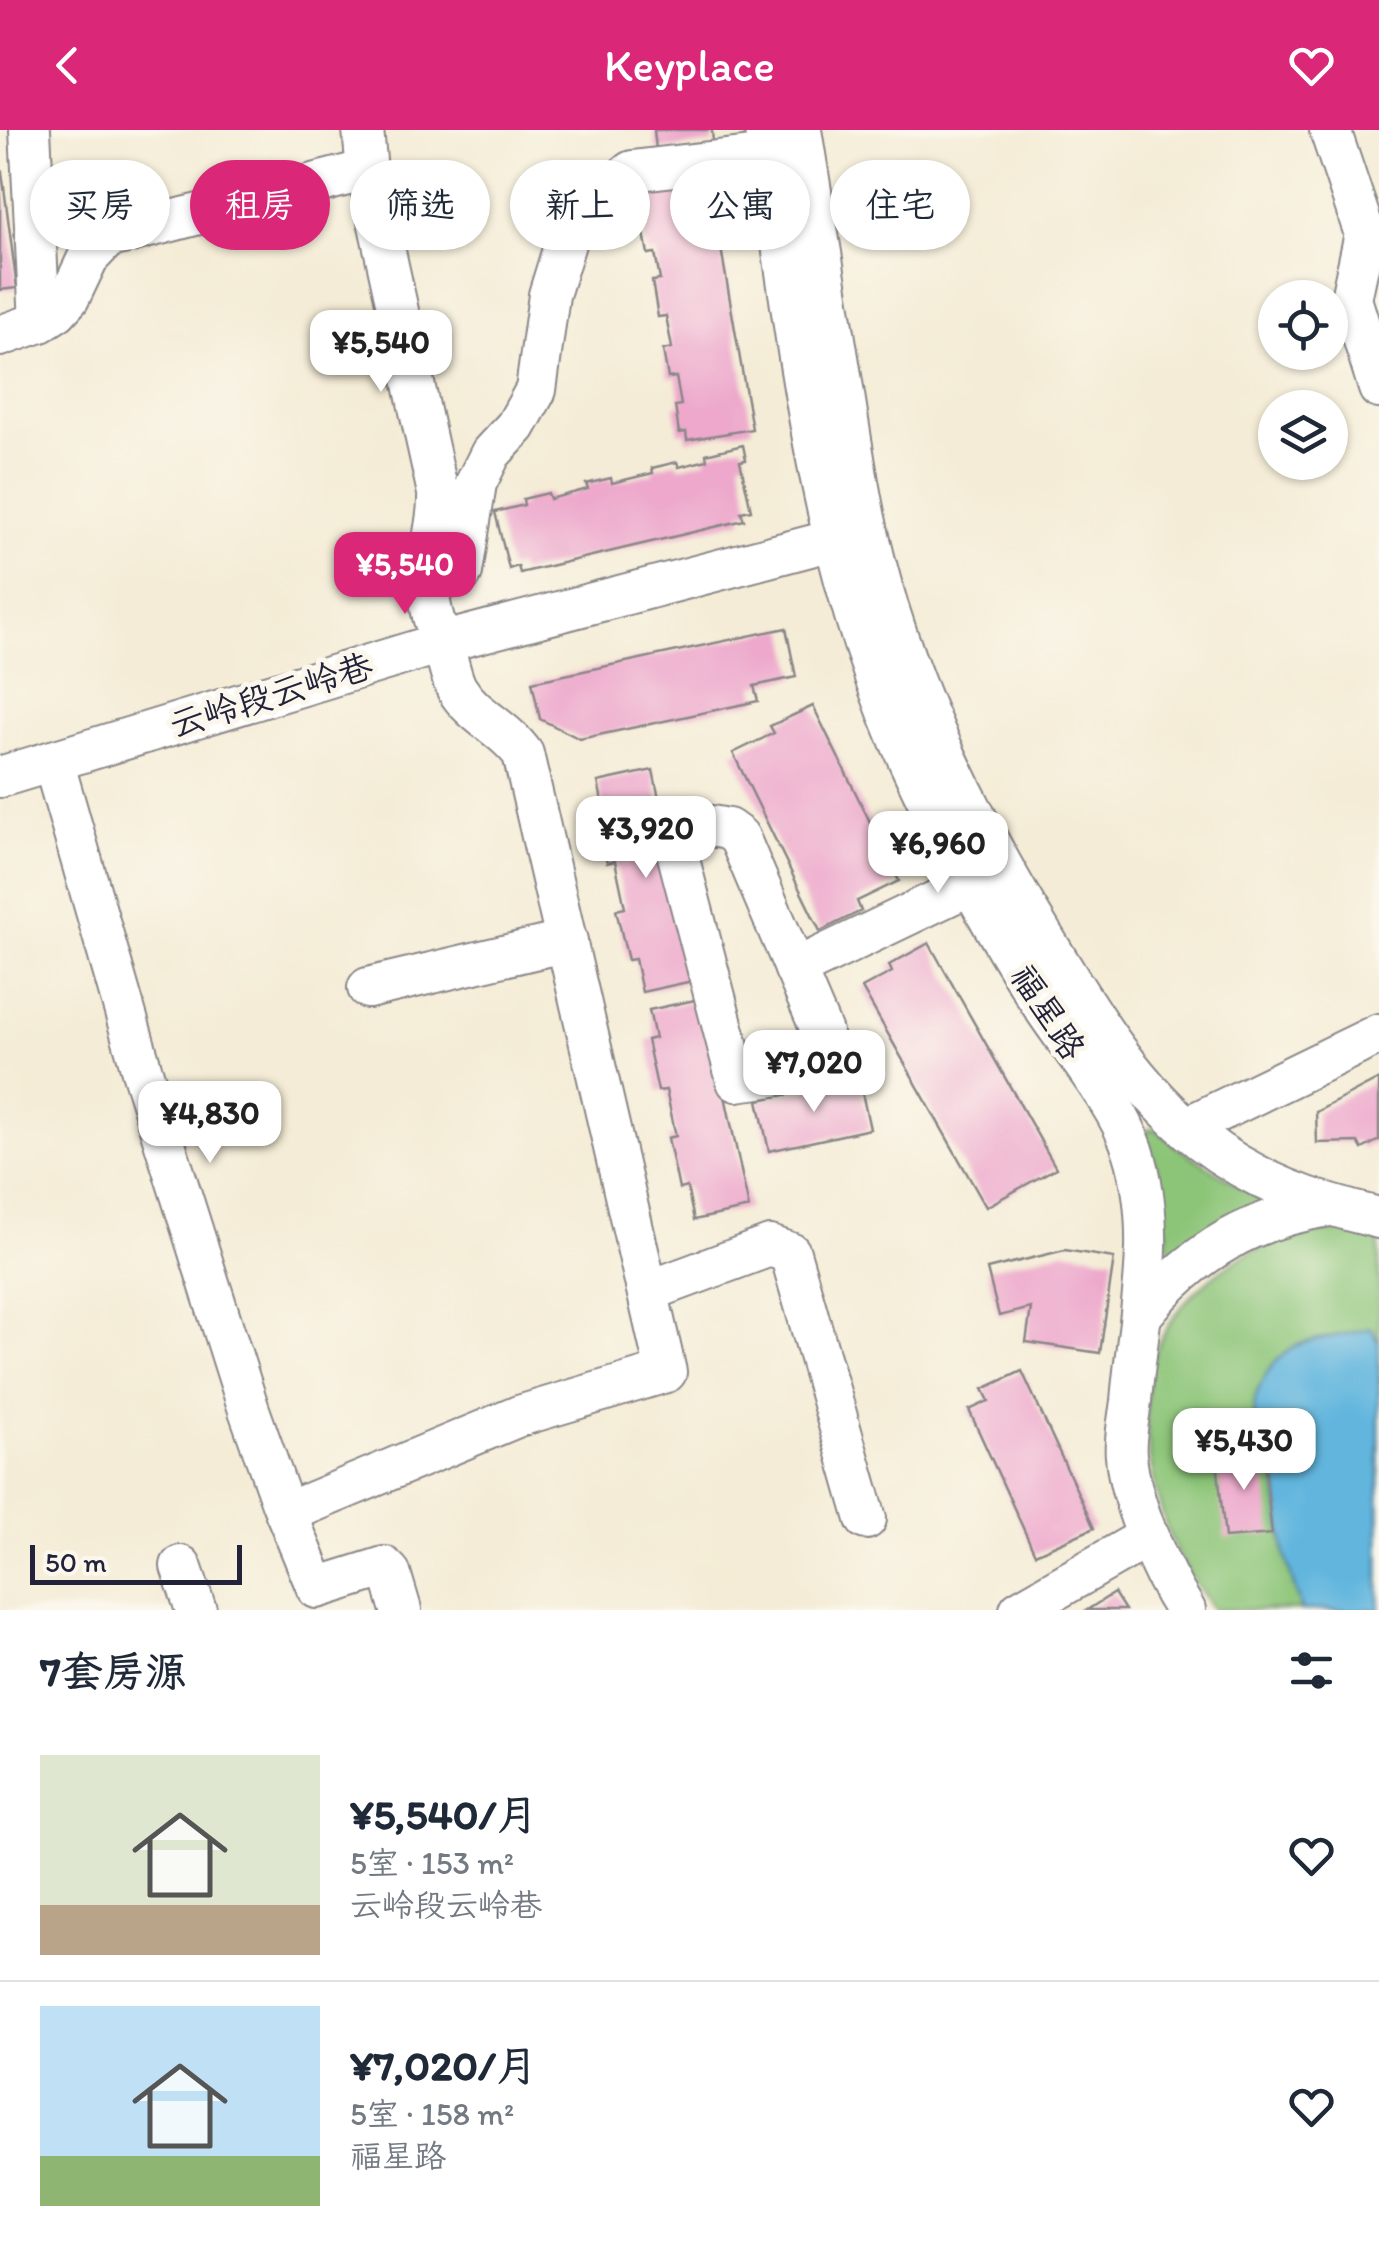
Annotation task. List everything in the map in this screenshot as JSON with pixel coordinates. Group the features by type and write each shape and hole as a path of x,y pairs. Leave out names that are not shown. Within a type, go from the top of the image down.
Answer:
{"street":[{"path":"30,130 40,322"},
{"path":"362,130 365,160"},
{"name":"福星路","path":"801,130 863,513 913,681 985,834 1071,983 1120,1056 1186,1128 1264,1180 1329,1206 1379,1218"},
{"path":"1330,130 1372,232 1351,299 1379,388"},
{"path":"426,586 462,572 476,483 491,454 528,408 536,390 549,295 566,240 587,207 632,171 766,142"},
{"name":"福星路","path":"766,142 832,540 879,694 914,773 972,884 1040,1002 1123,1123 1141,1184 1146,1221 1143,1313 1134,1360 1126,1456 1149,1536 1166,1580 1185,1610"},
{"path":"0,336 49,319 69,298 88,258 106,238 350,174"},
{"path":"286,1513 484,1429 666,1372 523,754 512,738 478,713 457,688 433,625 426,586 437,526 438,492 384,250"},
{"name":"云岭段云岭巷","path":"0,777 441,643 832,540"},
{"path":"53,761 142,1071 249,1410 286,1513 317,1588 384,1567 390,1573 401,1610"},
{"path":"712,826 728,829 739,837 795,969 822,1032 818,1054 802,1070 738,1081 677,852 678,838 712,826"},
{"path":"795,969 972,884"},
{"path":"368,988 567,942"},
{"path":"1186,1128 1379,1034"},
{"path":"1143,1313 1176,1275 1216,1244 1272,1218 1329,1206"},
{"path":"649,1292 770,1246 790,1253 866,1519"},
{"path":"1020,1610 1149,1536"},
{"path":"181,1566 196,1610"}],"green space":[{"path":"1148,1129 1156,1129 1257,1197 1258,1210 1173,1261 1158,1173 1145,1136"},
{"path":"1357,1230 1379,1233 1379,1610 1213,1610 1177,1553 1154,1481 1146,1414 1150,1371 1157,1348 1182,1307 1238,1259 1290,1237"}],"water":[{"path":"1371,1328 1379,1343 1379,1610 1301,1610 1284,1552 1272,1438 1255,1421 1255,1399 1265,1376 1291,1349"}],"building":[{"path":"654,130 712,130 713,143 656,150"},
{"path":"0,173 17,288 0,290"},
{"path":"670,185 670,250 721,250 752,429 687,440 686,432 679,433 675,406 681,405 676,377 668,378 663,350 672,348 666,316 658,317 652,281 660,280 655,253 648,254 647,250 650,188"},
{"path":"743,445 746,460 740,461 751,510 741,512 744,520 520,573 518,566 509,569 495,512 524,505 523,499 548,493 550,499 588,489 586,484 611,478 612,483 653,473 652,468 707,460 706,454"},
{"path":"786,628 796,677 754,686 758,701 580,739 540,719 532,682"},
{"path":"813,706 899,881 857,901 861,911 820,931 733,753 774,733 770,726"},
{"path":"653,770 697,980 642,992 635,959 628,960 616,910 625,908 615,861 607,863 596,812 604,810 598,782"},
{"path":"929,943 1056,1168 986,1207 862,988 892,972 889,965"},
{"path":"704,998 749,1208 694,1220 687,1187 679,1189 668,1138 676,1136 666,1090 658,1091 647,1040 655,1038 649,1010"},
{"path":"859,1079 870,1129 769,1151 758,1100"},
{"path":"1379,1079 1379,1140 1362,1149 1358,1142 1317,1143 1316,1112"},
{"path":"1065,1250 1114,1258 1100,1353 1026,1342 1031,1308 999,1316 987,1269"},
{"path":"1022,1371 1094,1528 1035,1554 969,1410 989,1401 983,1389"},
{"path":"1263,1448 1272,1534 1225,1538 1216,1452"},
{"path":"1114,1593 1125,1610 1087,1610"}]}
